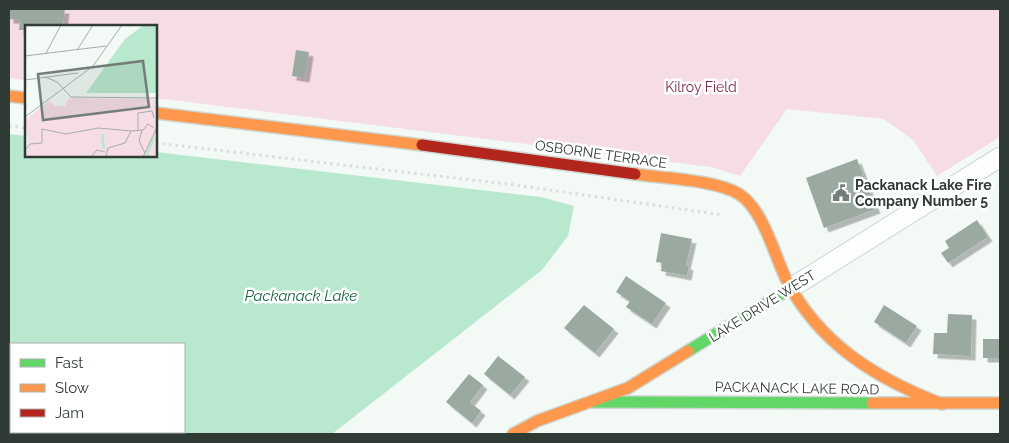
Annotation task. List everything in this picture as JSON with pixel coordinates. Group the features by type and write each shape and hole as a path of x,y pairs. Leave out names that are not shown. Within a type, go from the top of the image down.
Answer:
{"street":[{"path":"9,96 25,98"},
{"name":"OSBORNE TERRACE","path":"158,113 494,154 723,187 740,195 753,210 791,288 820,327 852,359 874,375 895,386 942,404"},
{"name":"LAKE DRIVE WEST","path":"513,434 538,421 593,402 664,373 791,288 1000,156"},
{"path":"852,359 860,375"},
{"path":"675,389 679,393 702,402"},
{"name":"PACKANACK LAKE ROAD","path":"593,402 861,399 942,404 1000,403"}],"path":[{"path":"9,126 25,128"},
{"path":"158,143 515,184 723,215"}],"green space":[{"name":"Kilroy Field","path":"9,9 1000,9 1000,137 937,176 913,140 884,119 787,109 740,176 711,167 158,98 158,25 25,25 25,80 9,78"}],"water":[{"name":"Packanack Lake","path":"9,134 25,136 25,158 158,158 158,152 541,197 574,206 568,236 542,270 332,434 9,434"}],"building":[{"path":"9,9 65,9 63,25 25,25 25,30 19,30 20,20 9,19"},
{"path":"296,50 309,52 305,78 292,76"},
{"name":"Packanack Lake Fire Company Number 5","path":"857,159 876,209 824,228 806,178"},
{"path":"977,220 988,237 948,263 941,253 949,248 945,241"},
{"path":"661,233 692,239 686,265 689,266 687,276 661,271 662,263 656,262"},
{"path":"626,276 666,303 652,324 626,307 630,301 616,292"},
{"path":"584,305 614,329 595,353 564,328"},
{"path":"884,305 917,326 906,343 874,322"},
{"path":"948,314 972,315 971,356 933,354 934,333 947,333"},
{"path":"983,339 1000,339 1000,358 983,358"},
{"path":"498,356 525,377 510,395 484,374"},
{"path":"469,374 483,385 470,402 481,411 472,423 446,402"}],"traffic: fast":[{"path":"688,351 791,288"},
{"path":"593,402 872,403"}],"traffic: slow":[{"path":"9,96 25,98"},
{"path":"158,113 422,145"},
{"path":"635,174 688,180 729,189 739,194 755,210 767,233 786,279 800,302 833,341 873,371 942,404"},
{"path":"513,434 537,421 628,388 688,351"},
{"path":"872,403 1000,403"}],"traffic: jam":[{"path":"422,145 635,174"}],"place":[{"name":"Packanack Lake Fire Company Number 5","path":"841,193"}]}
